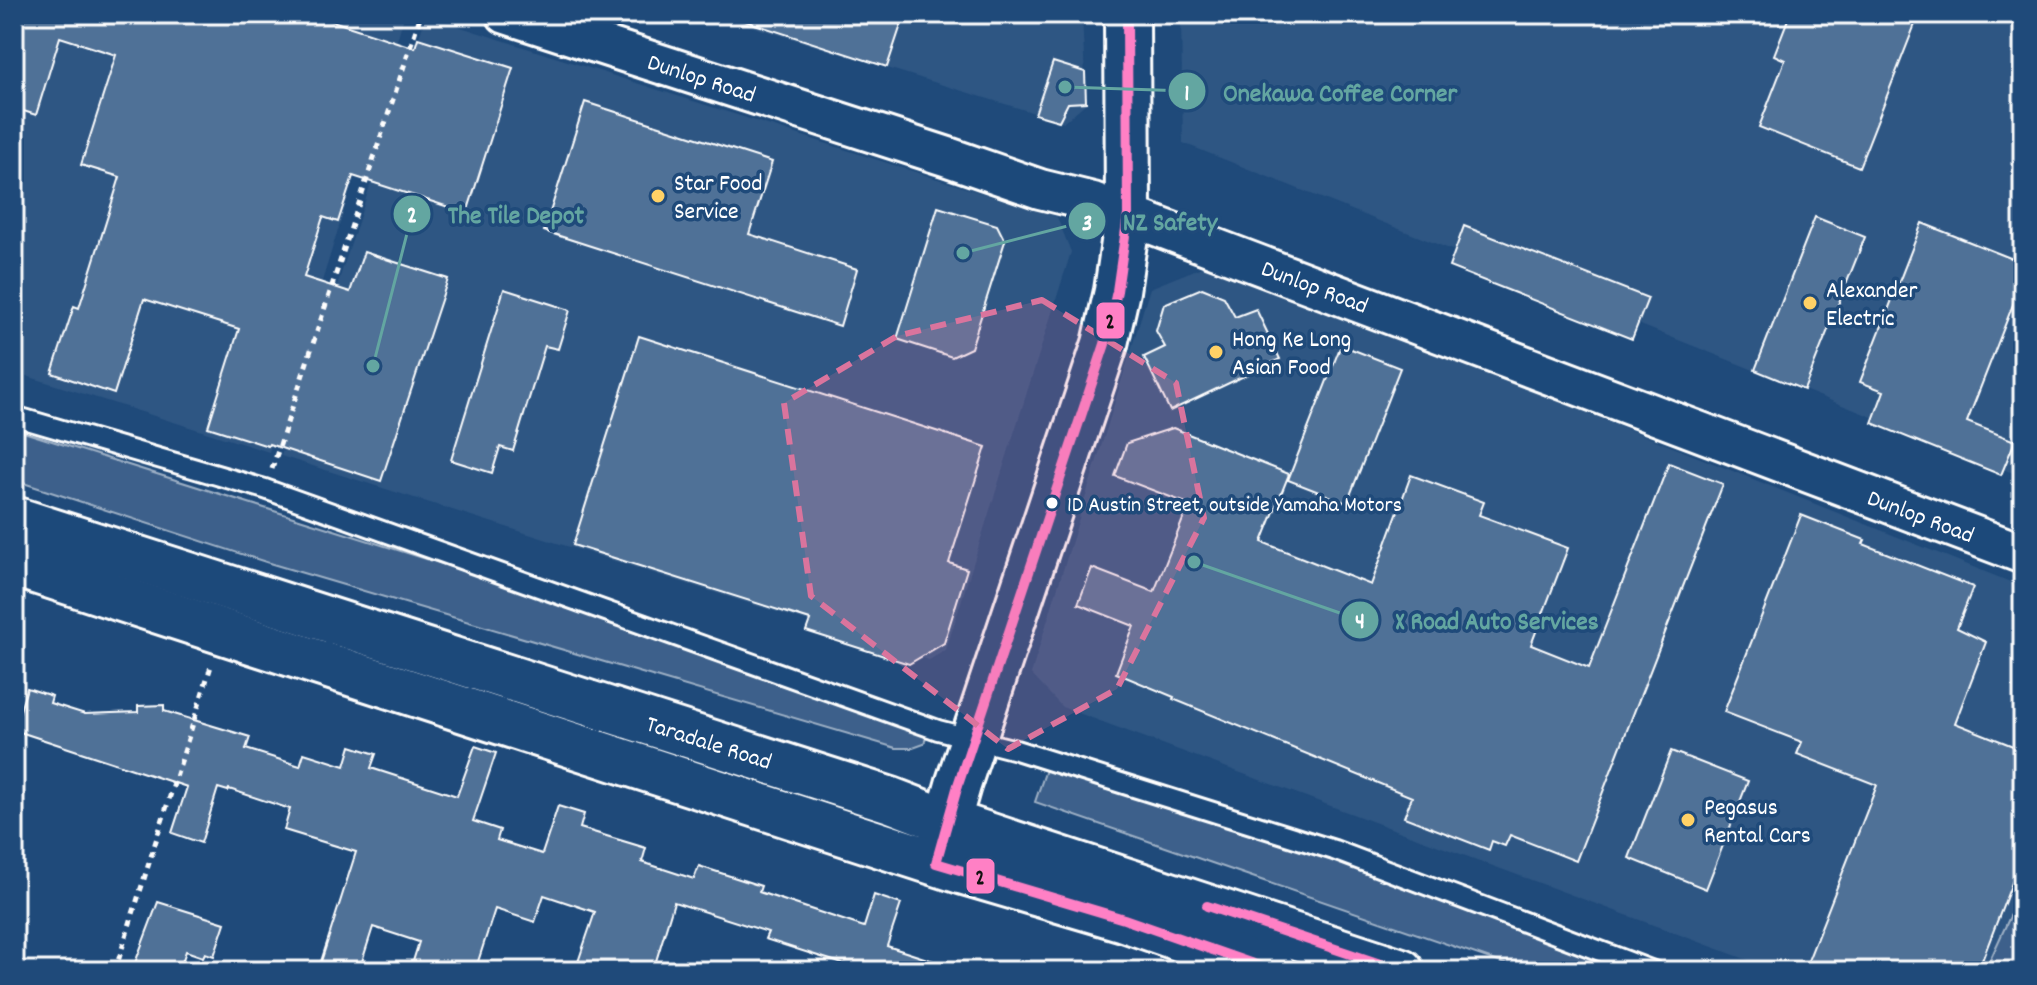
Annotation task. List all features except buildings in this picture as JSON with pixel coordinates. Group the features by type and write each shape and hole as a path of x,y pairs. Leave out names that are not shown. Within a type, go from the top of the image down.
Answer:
{"main road":[{"path":"942,842 1105,344 1117,291 1128,215 1127,14"},
{"name":"Taradale Road","path":"14,519 891,800 942,842 1124,919 1271,971"},
{"name":"Taradale Road","path":"14,564 222,630 942,842 1401,971"}],"street":[{"name":"Dunlop Road","path":"506,14 1040,189 1093,202 2023,554"}],"lane":[{"path":"14,416 265,489 938,730 975,738 1334,850 1653,971"}],"path":[{"path":"265,489 421,14"},
{"path":"115,971 222,630"}],"highlighted area":[{"path":"1042,300 1176,383 1204,518 1117,689 1008,749 811,596 784,403 897,336"}],"shaded area":[{"path":"14,14 405,14 269,452 14,372"},
{"path":"711,14 1082,14 1086,103 1064,122"},
{"path":"1181,14 2023,14 2023,477 1183,143"},
{"path":"426,16 1057,217 1071,252 946,650 929,660 281,456"},
{"path":"1212,263 2023,587 2023,886 1985,971 1778,971 1062,707 1031,674 1150,288"},
{"path":"14,429 902,709 927,733 924,744 913,748 896,748 269,563 14,480"},
{"path":"1052,752 1658,971 1525,971 1035,802"},
{"path":"2023,888 2023,971 1985,971"}],"transit line":[{"name":"2","path":"1127,14 1128,215 1117,291 1105,344 958,785 936,863 1124,919 1273,971"},
{"name":"2","path":"1207,906 1401,971"}],"place":[{"name":"Onekawa Coffee Corner","path":"1065,87"},
{"name":"Star Food Service","path":"658,196"},
{"name":"NZ Safety","path":"963,253"},
{"name":"Alexander Electric","path":"1810,303"},
{"name":"Hong Ke Long Asian Food","path":"1216,352"},
{"name":"The Tile Depot","path":"373,366"},
{"name":"1D Austin Street, outside Yamaha Motors","path":"1052,503"},
{"name":"X Road Auto Services","path":"1194,562"},
{"name":"Pegasus Rental Cars","path":"1688,820"}]}
